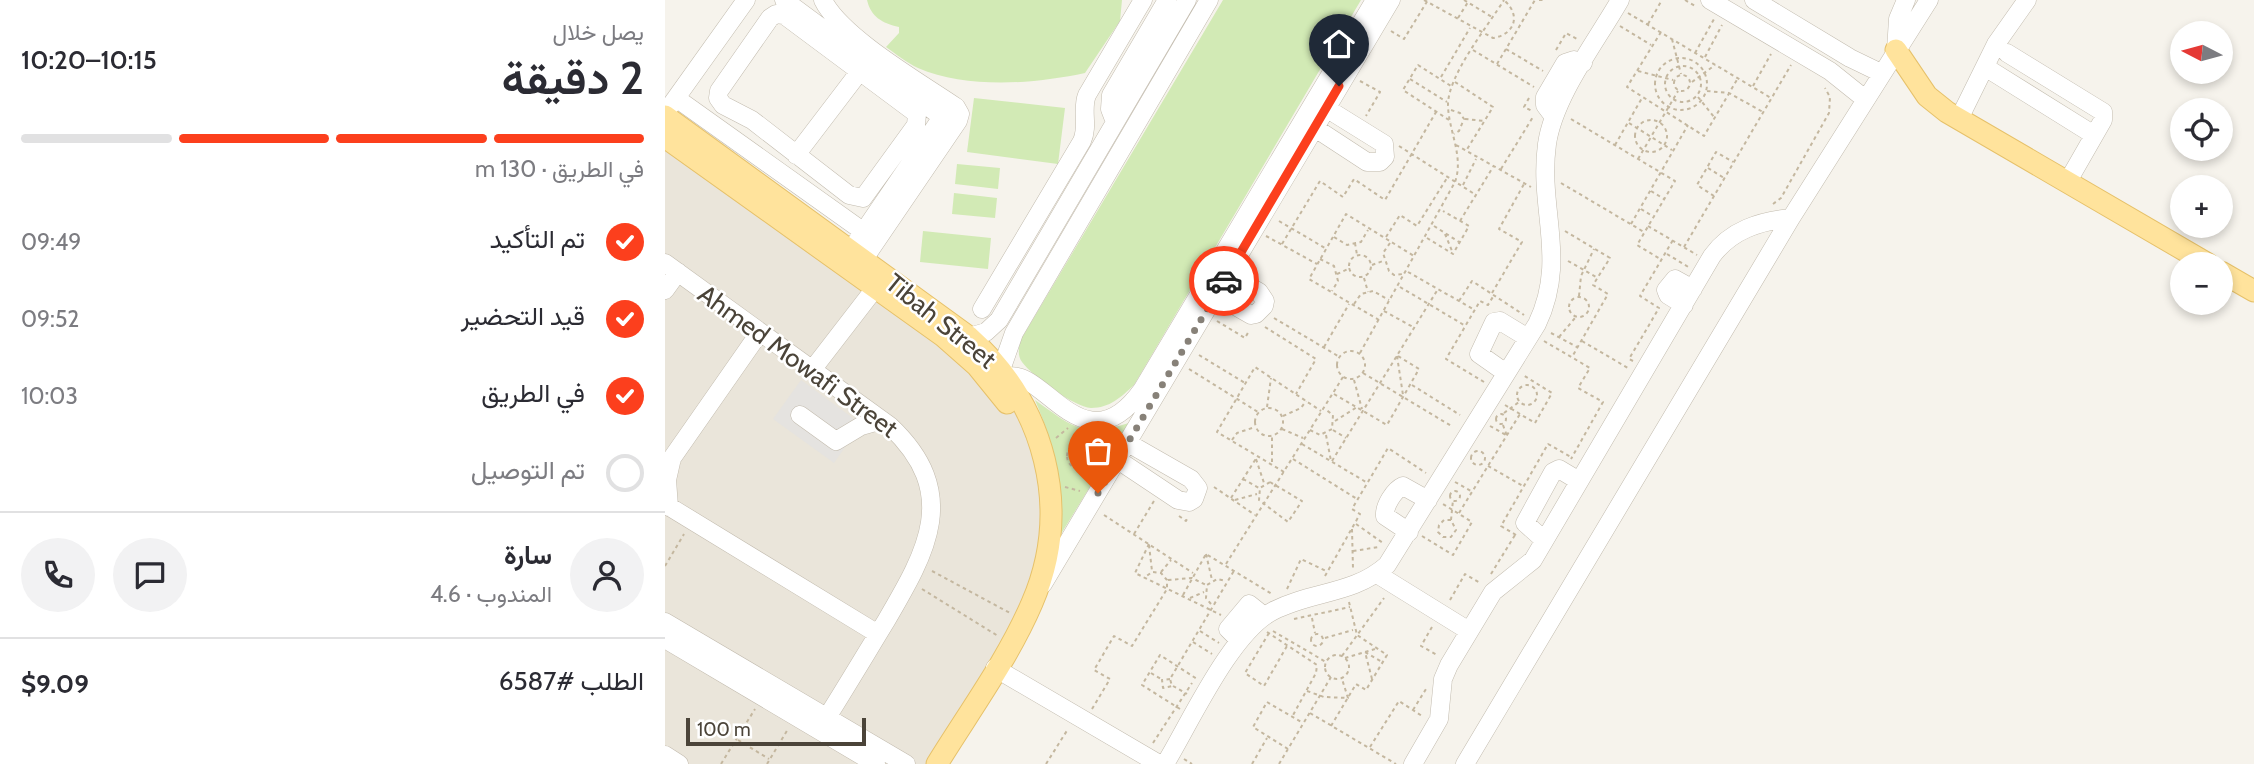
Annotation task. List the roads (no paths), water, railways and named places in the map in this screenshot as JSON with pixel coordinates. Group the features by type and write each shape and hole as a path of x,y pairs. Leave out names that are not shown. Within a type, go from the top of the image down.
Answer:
{"main road":[{"path":"1896,50 1927,96 1959,119 2189,252"},
{"name":"Tibah Street","path":"665,115 859,247 880,281 978,366 1008,405 1024,438 1034,474 1037,528 1021,609 999,636 922,764"},
{"name":"Tibah Street","path":"665,137 880,281 969,337 1004,374 1034,423 1045,456 1051,491 1048,550 995,668 937,764"},
{"path":"2233,279 2254,291"}],"street":[{"path":"665,115 746,0"},
{"path":"823,0 840,22 890,62 956,107 960,114 958,121 859,247"},
{"path":"982,309 1082,141 1086,128 1084,108 1087,94 1143,0"},
{"path":"1115,122 1110,109 1111,95 1167,0"},
{"path":"969,337 986,332 999,320 1187,0"},
{"path":"1209,0 1014,333 1004,374 1021,378 1084,419 1097,420 1119,413 1142,390 1375,0"},
{"path":"1021,609 1098,502 1118,460 1391,0"},
{"path":"1165,764 1235,632 1263,623 1283,606 1357,585 1368,572 1396,554 1510,370 1534,338 1553,272 1545,174 1559,116 1584,63 1620,0"},
{"path":"1754,0 1850,58 1881,73"},
{"path":"1896,50 1898,19 1906,0"},
{"path":"1465,764 1791,218 1929,0"},
{"path":"793,3 942,117 859,247"},
{"path":"1707,6 1830,71 1864,99"},
{"path":"1959,119 1991,71 2007,53 2023,7"},
{"path":"1991,71 1996,44 2023,7"},
{"path":"776,14 784,15 860,71 915,111 918,118 867,194 853,198 718,98 719,90 770,18 776,14"},
{"path":"2007,53 2103,113 2104,118 2068,181"},
{"path":"771,166 791,151 860,71"},
{"path":"1991,71 2094,135"},
{"path":"676,98 771,166 859,247"},
{"path":"1315,128 1367,162 1381,162 1385,157 1384,144 1327,108"},
{"path":"1413,764 1439,719 1443,678 1469,631 1493,592 1527,567 1718,248 1734,234 1755,225 1791,218"},
{"path":"665,290 671,268"},
{"name":"Ahmed Mowafi Street","path":"671,268 882,421 905,440 926,476 932,517 929,537 919,565 823,724"},
{"path":"1216,295 1263,319 1263,295 1229,274"},
{"path":"812,370 880,281"},
{"path":"1510,370 1479,354 1494,323 1500,321 1534,338"},
{"path":"760,332 672,458 667,481 667,506 878,634"},
{"path":"800,415 836,441 861,426 882,421"},
{"path":"1118,460 1184,502 1189,502 1197,494 1198,488 1191,479 1128,443"},
{"path":"1544,540 1528,528 1525,520 1553,472 1559,469 1579,481"},
{"path":"1412,532 1385,516 1385,510 1397,490 1403,486 1431,500"},
{"path":"1368,572 1394,584 1469,631"},
{"path":"665,622 823,724 876,764"},
{"path":"665,639 796,716 823,724 907,764"},
{"path":"995,668 1158,755"},
{"path":"665,755 679,764"}]}
